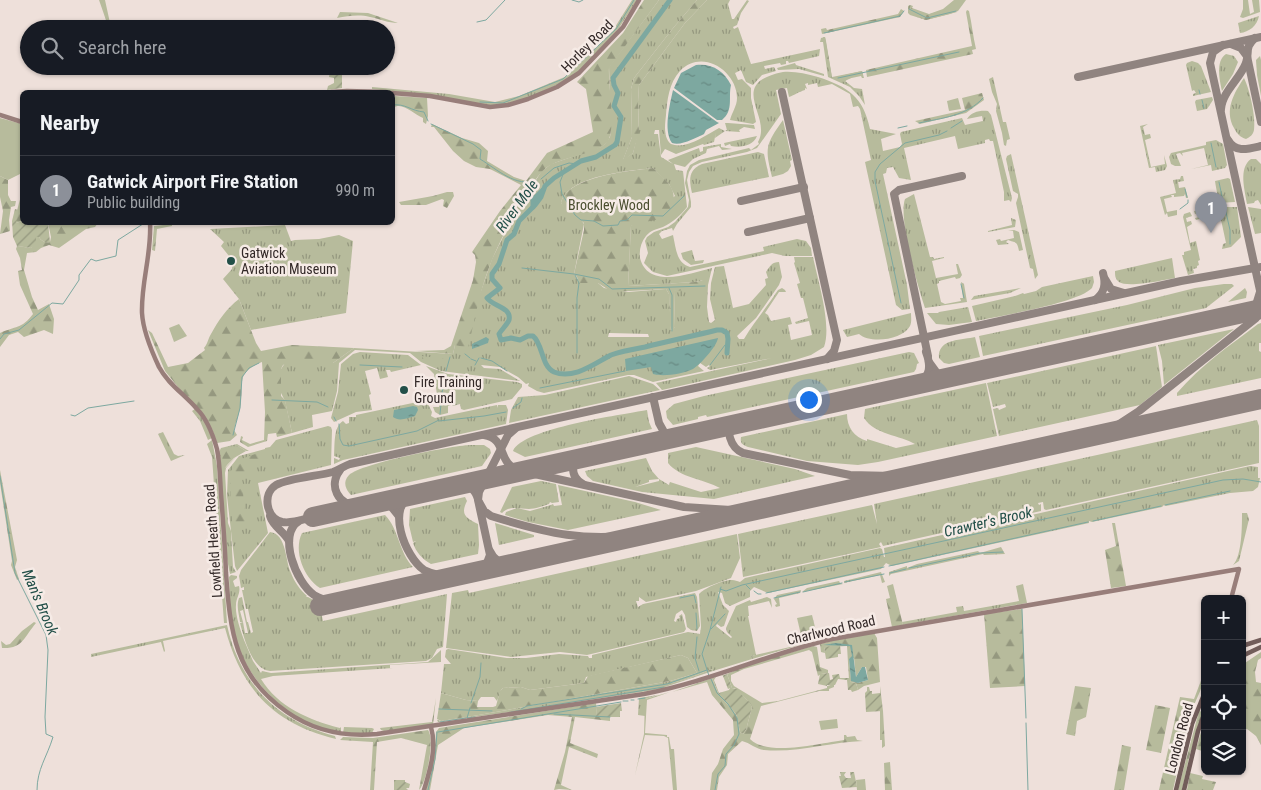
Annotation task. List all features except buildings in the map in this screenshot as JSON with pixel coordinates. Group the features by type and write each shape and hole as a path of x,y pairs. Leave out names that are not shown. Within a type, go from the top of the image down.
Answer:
{"main road":[{"path":"1246,645 1261,640"},
{"path":"1246,654 1261,647"},
{"name":"London Road","path":"1176,790 1194,719 1201,702"},
{"name":"London Road","path":"1184,790 1201,723"}],"street":[{"name":"Horley Road","path":"395,93 430,96 490,107 508,105 528,99 562,84 579,73 623,27 639,0"},
{"path":"0,115 20,121"},
{"name":"Lowfield Heath Road","path":"150,225 149,252 142,304 144,326 164,375 201,414 214,441 219,466 231,625 235,644 245,666 260,688 277,705 300,720 325,730 341,734 370,735 431,727"},
{"name":"Charlwood Road","path":"431,727 644,694 670,688 786,651 832,639 1239,569 1232,595"},
{"path":"424,790 433,749 434,739 431,727"}],"green space":[{"path":"99,0 105,0 109,20 106,20"},
{"path":"632,0 637,0 619,28 588,63 568,80 521,101 492,106 395,92 395,90 372,89 372,87 449,94 495,102 519,96 567,76 612,32"},
{"path":"644,0 659,0 609,68 612,116 608,141 597,149 552,164 535,181 507,227 492,260 481,293 468,348 455,345 453,354 415,351 444,350 451,346 473,280 476,262 475,255 472,252 500,211 521,185 490,169 476,167 464,161 453,151 434,127 431,127 432,124 462,138 479,143 488,151 487,161 514,177 526,181 547,153 593,132 586,89 577,82 623,33"},
{"path":"659,0 697,0 634,78 631,89 632,137 623,160 633,153 639,128 639,85 685,23 707,0 730,0 728,4 732,19 734,19 747,0 749,1 741,13 737,25 733,27 734,29 738,27 751,64 820,49 819,56 789,63 786,61 786,64 781,65 780,63 764,66 765,69 774,67 776,71 762,75 753,85 746,82 741,70 735,73 738,80 742,79 751,88 756,122 753,124 730,120 737,98 735,88 731,79 717,66 708,62 698,62 689,64 680,71 673,81 668,98 665,127 668,141 671,144 683,145 696,141 719,128 725,131 715,138 716,132 714,142 676,154 665,149 661,155 659,130 655,130 654,134 658,134 661,157 673,164 668,160 699,148 700,152 703,151 703,147 721,144 721,147 732,149 722,150 719,146 707,149 706,153 693,159 685,167 674,164 676,170 683,171 687,207 670,223 654,230 644,238 640,249 640,258 645,268 652,274 661,277 671,277 712,268 708,285 707,307 709,322 711,323 715,320 710,299 715,267 724,266 733,308 749,304 766,285 765,279 768,278 766,272 773,264 779,262 782,277 779,285 756,318 737,336 739,339 744,339 778,290 782,288 786,292 779,292 765,313 771,321 790,317 792,324 788,325 791,340 812,335 809,321 796,324 795,322 808,318 797,284 800,283 794,257 813,257 825,315 826,338 824,347 811,355 795,360 662,390 656,383 772,358 710,370 707,368 709,365 706,367 700,363 698,366 704,371 653,382 634,375 628,375 544,393 528,386 529,383 526,384 500,367 481,365 484,368 500,369 520,381 441,371 421,362 410,353 355,350 339,363 337,391 332,411 312,415 313,427 292,433 285,401 281,393 281,369 285,363 333,363 354,348 453,354 455,345 481,291 492,259 515,213 541,172 551,164 601,147 610,137 609,67","holes":["653,168 669,184 675,196 631,226 628,286 703,280 674,291 675,327 671,330 669,294 666,289 628,292 604,288 598,283 584,283 578,280 574,274 584,224 561,203 566,194 575,186 587,180 616,173","609,333 648,334 649,337 608,337"]},
{"path":"697,0 707,0 685,23 639,85 639,132 633,153 622,162 632,137 631,89 634,78"},
{"path":"954,0 966,0 958,11 950,14 926,20 908,13 908,6 910,5 913,6 912,8 929,14 943,9"},
{"path":"1243,0 1248,0 1250,14 1254,12 1252,0 1259,0 1260,12 1243,18 1240,17 1243,9"},
{"path":"911,8 927,15 946,9 957,12 926,20 911,13"},
{"path":"901,9 904,11 900,17 822,34 821,29 826,28 827,30 898,14"},
{"path":"967,10 969,11 976,49 972,50 973,54 867,77 866,70 972,46"},
{"path":"340,12 368,13 389,20 362,16 337,18"},
{"path":"1259,16 1252,28 1240,33 1238,23"},
{"path":"823,37 825,37 826,41 832,77 862,71 863,74 851,77 843,82 830,77"},
{"path":"825,37 832,78 862,71 864,78 861,76 845,81 854,88 862,89 865,105 850,87 828,77 823,42 820,42 821,38"},
{"path":"1226,54 1234,56 1238,62 1222,91 1219,66 1220,61"},
{"path":"1260,56 1261,60 1261,96 1256,60"},
{"path":"1192,61 1201,66 1211,92 1193,96 1196,93 1194,90 1192,91 1186,65"},
{"path":"795,63 796,65 824,74 824,76 799,69 778,70 777,68"},
{"path":"783,72 796,72 818,77 838,85 853,94 863,108 870,129 896,134 881,139 883,151 900,147 902,144 901,132 962,118 965,125 983,121 982,116 967,119 973,113 979,111 988,111 991,115 1012,198 1011,202 1009,200 1004,201 1004,192 993,141 989,139 985,140 985,143 958,149 955,136 904,148 911,180 899,178 893,167 887,168 886,173 883,174 907,285 910,309 902,310 896,305 865,162 871,160 860,109 858,106 853,107 850,94 832,84 818,87 817,83 808,85 808,83 805,84 807,89 805,88 805,90 789,97 787,88 776,90 781,114 757,148 747,152 702,162 693,166 687,180 691,207 673,231 672,228 659,234 662,239 673,235 679,259 690,267 764,251 763,247 797,239 806,241 811,248 812,256 785,256 772,253 667,276 653,272 644,263 648,253 645,241 647,237 675,222 688,207 689,200 685,183 690,165 699,160 749,148 751,150 759,144 760,122 754,102 757,84 766,77"},
{"path":"329,75 342,75 342,88 327,90 328,86 334,83 334,78 329,77"},
{"path":"993,77 1003,122 1006,122 1010,139 1007,140 1006,146 1004,145 996,111 997,104 989,79"},
{"path":"1244,78 1252,104 1254,119 1253,133 1246,139 1236,132 1230,115 1234,96"},
{"path":"982,93 984,100 966,113 920,124 915,121 965,110 962,98"},
{"path":"395,96 427,98 428,116 426,124 423,122 423,118 404,107 395,107"},
{"path":"1212,97 1213,100 1207,109 1197,111 1196,100"},
{"path":"958,98 961,109 949,111 947,101"},
{"path":"0,118 20,123 20,174 8,180 0,176"},
{"path":"783,120 792,160 790,161 791,166 783,174 772,177 768,159 768,147"},
{"path":"725,123 754,125 755,129 744,127 739,130 740,132 725,131 727,130"},
{"path":"1148,124 1143,127 1145,135 1150,134 1151,138 1145,140 1151,167 1165,164 1164,155 1167,166 1165,170 1156,172 1155,167 1149,168 1140,126"},
{"path":"757,136 750,144 739,147 731,146 730,144 725,146 724,143"},
{"path":"1216,140 1223,144 1227,165 1225,168 1212,171 1211,165 1191,169 1208,165 1204,148 1182,153 1183,156 1180,153 1176,154 1181,166 1171,164 1169,157 1171,153 1206,145 1206,142"},
{"path":"758,152 764,154 769,177 692,193 691,176 697,166"},
{"path":"1011,154 1038,275 1035,279 1033,269 1030,268 1016,203 1018,194 1013,191 1006,159"},
{"path":"1251,159 1256,159 1261,164 1261,205 1258,200 1247,204 1243,174 1247,163"},
{"name":"Brockley Wood","path":"653,168 665,179 672,189 673,207 671,216 631,226 628,286 705,280 706,289 674,291 675,327 672,331 670,326 669,294 666,289 612,292 598,283 579,283 574,274 584,223 564,208 561,203 566,194 587,181 615,173"},
{"path":"0,176 8,180 8,195 11,201 16,201 15,206 11,207 10,231 0,234 3,211 0,197"},
{"path":"1183,176 1184,181 1178,182 1179,188 1185,187 1188,198 1186,198 1185,194 1184,196 1174,197 1174,195 1171,195 1172,197 1164,199 1167,212 1177,210 1177,215 1168,217 1167,213 1165,215 1160,197 1176,193 1173,180 1180,179"},
{"path":"1230,179 1235,202 1218,203 1215,181"},
{"path":"453,192 454,196 447,208 443,206 444,200 442,199 426,205 401,205 399,202 433,196"},
{"path":"914,194 930,257 934,259 944,257 932,261 936,278 958,274 956,264 958,264 962,275 960,278 956,279 955,277 939,281 937,284 941,302 945,304 961,301 960,298 963,298 961,282 964,284 967,302 925,308 906,237 904,222 905,199"},
{"path":"20,199 20,222 16,223 15,218"},
{"path":"1219,207 1237,207 1241,237 1231,247 1222,249 1223,244 1226,243 1220,215 1217,212"},
{"path":"1248,207 1261,209 1261,233 1255,234"},
{"path":"15,209 18,210 16,223 20,222 20,225 48,225 50,242 42,241 39,237 36,237 36,245 31,248 17,246 13,237 12,221"},
{"path":"1209,209 1212,212 1210,216 1196,220 1195,218 1204,216 1203,212 1195,214 1194,211"},
{"path":"1190,212 1192,216 1186,218 1187,222 1191,221 1192,224 1187,227 1190,243 1196,241 1200,260 1198,261 1199,265 1197,268 1193,269 1194,273 1188,275 1182,255 1184,255 1184,252 1191,250 1183,217 1184,214"},
{"path":"1011,218 1016,220 1015,227 988,232 1012,225"},
{"path":"48,225 96,225 86,229 59,248 49,245 36,252 27,253 24,270 32,297 38,310 49,304 54,319 53,334 44,330 24,337 18,332 9,335 0,347 0,333 22,325 33,314 20,285 18,271 22,270 16,249 17,246 31,248 36,237 39,237 42,241 50,242"},
{"path":"172,225 157,229 155,251 152,250 154,226"},
{"path":"285,225 291,241 339,235 353,241 346,313 251,330 239,299 223,279 232,269 233,261 221,246 224,242 210,229"},
{"path":"1014,230 1019,232 1023,250 1019,251 1016,243 1008,240 1006,242 1009,244 998,245 996,240 1000,239 1001,241 1014,238 1013,231 1008,231"},
{"path":"692,250 695,261 704,260 703,263 691,265 683,259 681,253"},
{"path":"1172,258 1175,278 1146,283 1124,284 1119,282 1115,275 1115,271"},
{"path":"1093,276 1092,288 1084,294 1071,299 976,321 972,306 1036,291 1042,287"},
{"path":"1232,284 1234,286 1206,308 983,356 979,336 1127,305 1195,288"},
{"path":"1021,288 1010,293 971,300 974,296"},
{"path":"1245,288 1247,292 1246,298 1228,302"},
{"path":"239,299 261,351 292,345 354,348 333,363 288,363 283,365 281,369 281,396 285,400 292,433 277,437 276,433 268,434 267,441 248,447 240,442 241,436 243,437 242,440 250,444 264,440 265,412 262,362 248,370 243,378 240,406 234,430 237,435 230,441 217,443 212,429 165,371 148,330 152,333 168,367 188,363 205,350 204,348 211,334 220,320"},
{"path":"968,307 972,322 949,325 936,324 927,313 938,313"},
{"path":"911,313 910,326 906,331 901,335 886,339 871,339 859,334 847,337 843,330"},
{"path":"1261,323 1259,351 1261,352 1261,378 1177,396 1177,393 1186,383 1206,365 1236,340"},
{"path":"179,324 187,336 174,342 169,328"},
{"path":"1234,329 1164,385 1162,361 1158,345"},
{"path":"975,337 980,357 949,364 944,363 939,358 942,347 947,343"},
{"path":"1156,346 1162,387 1140,405 999,436 993,409 998,408 999,410 1006,407 1005,404 993,407 987,383"},
{"path":"360,352 408,355 421,365 391,372 386,370 388,377 380,379 377,368 365,371 371,394 369,395 372,410 356,412 334,422 331,418 338,392 341,364 353,354"},
{"path":"909,352 914,353 919,363 914,372 707,417 706,415 698,417 698,419 673,425 667,418 666,411 674,404"},
{"path":"422,356 444,359 445,363 433,364 422,359"},
{"path":"426,366 448,374 517,382 522,384 522,387 512,399 464,410 461,409 460,404 452,405 448,406 448,413 440,415 435,412 433,407 439,407 440,396 437,395 434,374"},
{"path":"629,376 653,384 660,390 509,423 511,410 518,397 545,395"},
{"path":"986,383 997,436 858,465 807,461 748,447 741,442 741,437 847,414 848,423 852,431 862,439 896,448 915,444 874,428 864,418 865,409"},
{"path":"422,401 428,404 432,412 431,416 435,418 497,405 498,408 498,405 506,405 508,410 506,424 343,460 334,464 334,458 339,460 340,458 334,456 335,442 336,432 343,421 346,424 349,423 349,417"},
{"path":"195,409 205,422 212,438 208,440 200,421 192,411"},
{"path":"647,410 652,429 525,457 513,451 521,443 553,429"},
{"path":"1257,420 1259,426 1259,463 1046,510 1044,509 1043,502 1038,503 1039,505 1041,504 1041,511 883,546 881,542 879,544 881,547 743,577 738,534 872,505 877,524 874,504"},
{"path":"328,426 332,430 331,465 258,483 268,533 237,571 227,496 228,470 239,456 270,447 276,440"},
{"path":"163,432 174,454 178,456 185,455 171,461 158,434"},
{"path":"212,440 217,466 227,623 224,623 212,457 207,444"},
{"path":"237,444 249,451 238,446 225,468 237,456 226,468 225,473 228,523 231,531 233,567 236,572 230,574 227,559 219,452 221,448"},
{"path":"484,445 490,449 491,453 482,466 351,495 346,488 345,483 349,475 371,465 444,448"},
{"path":"238,446 246,451 234,458 224,468 221,451"},
{"path":"696,447 795,469 815,476 714,499 642,492 593,481 587,476 585,471 646,458 652,471 659,479 669,485 670,482 701,492 720,488 679,472 668,463 668,453","holes":["659,479 659,481 635,487 649,482 649,480"]},
{"path":"258,453 263,456 265,464 248,471 242,476 245,521 242,527 236,528 232,522 230,472 241,459"},
{"path":"1250,466 1258,467 1258,478 1260,478 1258,487 1253,491 1230,493 1164,505 1162,507 1092,522 1089,521 1089,523 892,566 886,563 881,569 768,593 754,587 750,591 750,597 730,606 725,603 722,593 718,592 723,605 729,611 724,626 721,627 717,624 716,626 731,638 726,628 736,606 750,600 751,602 767,597 771,599 772,608 769,601 748,606 748,616 756,655 751,656 752,659 713,671 712,669 687,679 664,685 666,687 675,684 661,689 438,722 437,720 473,716 670,681 697,673 688,658 681,655 586,677 584,683 530,690 521,687 503,688 497,701 494,697 481,697 478,701 466,700 441,693 444,664 451,664 445,657 446,650 448,649 507,658 559,654 588,656 592,658 592,655 688,632 700,634 699,594 709,587 724,581 733,580 740,582 745,578 880,548 885,557 884,548"},
{"path":"0,470 17,560 15,567 19,579 17,580 11,565"},
{"path":"541,481 556,484 559,502 550,502 549,504 529,509 511,508 502,513 500,512 512,487"},
{"path":"558,485 635,502 661,510 568,530 505,515 506,512 517,508 530,511 553,504 554,506 562,505"},
{"path":"465,497 467,501 464,510 465,516 478,524 478,554 431,564 420,555 413,543 416,541 413,542 409,525 410,509"},
{"path":"1242,513 1247,513 1249,519 1239,561 1233,565 1240,548"},
{"path":"385,515 393,527 408,561 413,567 320,588 314,584 305,571 300,556 299,548 302,533"},
{"path":"495,523 534,535 534,537 499,545"},
{"path":"1112,523 1115,523 1126,586 1111,588 1105,550 1116,546"},
{"path":"270,532 276,534 283,543 289,568 297,585 306,597 319,603 323,621 447,594 443,647 437,649 432,658 426,661 270,671 258,665 250,652 240,623 243,622 240,622 238,607 239,598 242,597 247,622 251,633 253,632 242,590 244,590 244,587 241,588 239,576 241,570","holes":["243,610 248,633 245,633 240,611"]},
{"path":"737,534 740,558 731,578 696,591 646,602 639,597 639,601 636,601 638,607 643,604 695,593 700,626 697,631 687,627 682,610 676,614 674,621 676,622 682,614 686,629 684,632 587,655 560,652 511,657 446,648 452,593 468,590 469,593"},
{"path":"1001,547 1005,554 983,554 889,576 889,572 907,566 907,568 917,564 978,551 980,553"},
{"path":"881,572 885,582 882,583 880,575 844,583 844,581"},
{"path":"231,575 237,576 233,581 235,587 239,586 236,609 239,626 253,661 261,673 262,671 271,673 428,662 441,650 441,662 390,665 390,668 393,668 273,676 261,679 268,689 285,705 317,721 341,727 341,733 323,729 289,712 262,687 251,672 233,631 229,577"},
{"path":"839,581 843,584 802,592 807,588"},
{"path":"893,584 903,625 892,627 886,599 890,598 887,586"},
{"path":"1023,584 1027,603 903,625 902,622 957,612 956,607 963,606 964,611 1019,601 1016,586"},
{"path":"801,590 800,593 779,598 780,606 776,607 775,605 777,604 774,599 777,595"},
{"path":"1022,609 1025,686 990,688 984,614"},
{"path":"812,615 816,631 801,635 797,618"},
{"path":"34,622 36,623 19,644 9,648 2,648 1,641 6,645 10,644"},
{"path":"227,625 241,665 264,697 295,721 335,736 336,739 295,724 263,701 240,669 225,628 163,641 164,652 161,642 91,657 91,654"},
{"path":"874,633 877,638 880,682 864,686 858,690 856,683 849,680 847,646 824,647 825,653 821,652 820,644","holes":["854,658 856,677 862,667 866,667 868,680 858,683 851,679 849,659"]},
{"path":"807,643 752,659 751,656"},
{"path":"840,645 841,654 838,654 838,657 826,659 824,647"},
{"path":"813,646 817,647 820,667 828,670 828,673 818,676 812,652 809,650 744,669 731,675 731,681 734,686 762,703 778,701 827,688 827,686 834,684 834,687 829,689 829,691 819,691 761,706 750,739 758,744 782,748 844,740 844,735 847,737 855,736 857,740 863,741 777,751 764,750 742,741 728,754 727,765 719,777 717,790 710,790 712,773 718,764 723,749 734,735 733,720 712,695 707,682 672,692 712,678 719,695 736,714 740,732 743,734 746,730 752,707 735,688 732,688 727,674 744,666"},
{"path":"1261,652 1261,658 1258,660 1255,672 1256,682 1261,683 1261,745 1256,736 1246,729 1246,662"},
{"path":"681,655 688,658 697,673 670,681 473,716 441,721 437,719 441,693 466,700 478,701 477,707 493,707 496,706 500,691 503,688 521,687 530,690 584,683 588,676"},
{"path":"712,669 713,671 665,687 663,685 687,679"},
{"path":"829,673 830,680 833,679 832,675 839,674 840,678 849,678 851,682 856,683 858,690 852,692 848,690 847,680 838,679 835,685 818,684 820,674"},
{"path":"727,674 732,688 738,689 752,707 746,730 743,734 740,732 736,714 719,695 712,678 716,677 714,680 719,693 729,690 730,688 728,689 723,676 721,676"},
{"path":"1201,681 1201,689 1193,708 1183,742 1173,790 1159,790 1180,697 1194,699"},
{"path":"880,686 883,711 866,712 865,693 867,687 872,691 872,694 880,693"},
{"path":"1075,686 1091,688 1086,717 1077,721 1075,736 1066,734"},
{"path":"670,692 647,700 645,733 667,735 669,737 671,749 674,749 677,790 673,790 668,738 664,736 645,735 635,775 644,734 645,699"},
{"path":"658,695 645,699 645,716 638,715 639,698"},
{"path":"436,698 433,725 381,730 380,728 432,722"},
{"path":"596,703 597,716 610,717 610,721 575,717 570,743 598,754 597,758 569,747 561,785 572,790 554,790 565,752 572,717 548,715 464,728 438,745 430,790 426,790 436,732 439,728"},
{"path":"621,703 622,711 620,711 620,717 597,717 596,707"},
{"path":"1155,705 1170,708 1161,753 1146,750"},
{"path":"880,711 883,711 885,746 882,748 882,740 880,740"},
{"path":"1199,711 1201,712 1201,719 1182,790 1178,790"},
{"path":"837,719 838,728 821,730 819,721"},
{"path":"344,727 374,729 372,733 343,733"},
{"path":"428,730 431,742 429,760 425,779 419,790 427,745 401,738 377,742 374,790 370,790 373,742 340,740 343,737 373,738"},
{"path":"1201,732 1201,751 1196,749"},
{"path":"1122,745 1131,747 1124,790 1114,790"},
{"path":"890,762 892,790 885,790 884,763"},
{"path":"840,772 846,772 844,775 846,778 851,778 850,772 854,772 857,787 842,788"},
{"path":"1190,773 1203,776 1202,779 1216,782 1213,790 1187,790"},
{"path":"865,779 866,790 857,790 856,780"},
{"path":"394,780 405,780 405,782 410,784 409,788 406,788 408,790 394,790"}],"water":[{"path":"696,65 707,65 717,69 731,85 728,112 722,120 717,120 674,88 681,73"},
{"path":"673,90 719,123 706,130 704,134 684,143 672,143 669,138 668,124"},
{"path":"486,337 489,339 488,343 472,349 472,344"},
{"path":"718,338 715,346 704,360 689,371 662,375 653,374 651,367 626,371 625,359"},
{"path":"413,406 417,407 418,410 415,416 407,419 393,417 394,410"},
{"path":"836,643 852,645 856,677 862,667 865,667 868,680 858,683 851,681 849,659 852,656 850,646 823,645"}],"waterway":[{"path":"477,22 486,20 505,0"},
{"path":"572,0 579,2 583,0"},
{"path":"480,102 503,103 563,79 616,29 634,0"},
{"name":"River Mole","path":"670,0 613,78 618,93 614,106 621,117 617,142 596,157 581,161 545,186 541,197 519,221 514,234 507,240 499,264 492,274 492,279 500,288 487,298 508,312 509,320 499,334 501,340 511,338 520,340 533,336 539,344 544,360 550,369 562,374 577,372 619,352 717,330 727,333 727,353"},
{"path":"909,9 927,18 956,11"},
{"path":"824,33 900,16 904,11"},
{"path":"838,78 959,52"},
{"path":"1199,90 1200,94"},
{"path":"919,123 962,113 983,98"},
{"path":"1202,100 1204,108"},
{"name":"Man's Brook","path":"395,105 424,112 428,121"},
{"path":"951,128 962,121"},
{"name":"Man's Brook","path":"431,124 473,144 481,150 480,159 514,180 521,182 537,181"},
{"path":"898,128 907,126"},
{"path":"901,303 875,181 875,172 880,164 905,143 939,135 947,131"},
{"path":"1211,143 1216,167"},
{"name":"Man's Brook","path":"541,179 554,168 569,163 577,164"},
{"name":"Man's Brook","path":"564,172 560,182 562,194 575,215 581,220 594,221 603,226 618,225 620,221 627,220 632,215 663,216 684,196"},
{"path":"1219,182 1223,201"},
{"path":"1185,189 1187,197"},
{"path":"533,207 533,200 543,190"},
{"path":"1180,209 1188,203 1188,200"},
{"path":"1225,208 1230,230 1230,244"},
{"name":"Man's Brook","path":"0,339 4,334 19,330 52,303 63,304 79,280 79,275 91,259 96,261 116,256 118,240 141,225"},
{"path":"522,268 599,279 612,289 705,286"},
{"path":"575,275 579,283 577,298 577,353"},
{"path":"961,284 964,298"},
{"path":"669,288 672,295 672,331"},
{"path":"710,365 725,345"},
{"path":"465,354 470,358"},
{"path":"446,371 450,357"},
{"path":"475,365 479,358"},
{"path":"481,358 492,361 507,371"},
{"path":"471,359 476,361"},
{"path":"233,435 240,408 242,377 249,368 259,363"},
{"path":"360,365 402,367"},
{"path":"540,388 625,371"},
{"path":"440,414 444,375"},
{"path":"513,408 521,402 522,398"},
{"path":"272,400 317,402 328,407"},
{"path":"71,415 75,416 88,408 134,401"},
{"path":"439,421 506,412"},
{"path":"334,417 336,421"},
{"path":"339,424 340,439 343,445 349,446 417,431 439,420"},
{"name":"Man's Brook","path":"0,476 15,573 46,635 48,650 45,717 46,734 53,737 40,769 37,790"},
{"name":"Crawter's Brook","path":"720,589 726,591 742,585 1223,480 1243,479 1261,482"},
{"path":"1165,505 1230,491"},
{"path":"1093,521 1161,506"},
{"path":"889,566 1088,522"},
{"path":"909,568 980,553 1003,552"},
{"path":"766,593 884,567"},
{"path":"890,573 906,569"},
{"path":"845,582 884,574"},
{"path":"803,592 842,583"},
{"name":"Crawter's Brook","path":"746,585 750,589"},
{"name":"River Mole","path":"709,676 702,654 721,587"},
{"path":"754,591 761,594"},
{"path":"774,598 800,592"},
{"path":"680,598 694,595 696,603"},
{"path":"1022,609 1026,718"},
{"path":"696,613 697,629"},
{"path":"711,629 725,614"},
{"path":"697,637 695,658 699,671"},
{"path":"471,703 480,677 481,663"},
{"path":"521,709 527,706 667,684 707,670"},
{"name":"River Mole","path":"711,679 717,693 728,704 737,718 739,734 734,745 726,754 725,766 718,774 715,790"},
{"path":"511,712 664,687"},
{"path":"638,699 645,698"},
{"path":"623,701 628,701"},
{"path":"438,732 621,702"},
{"path":"470,708 467,718 475,717"},
{"path":"439,709 492,711"},
{"path":"554,714 610,717"},
{"path":"440,722 466,718"},
{"path":"1026,723 1028,790"},
{"path":"428,790 435,759 437,732"}],"taxiway":[{"path":"1078,77 1261,37"},
{"path":"1221,109 1224,97 1246,63 1248,47 1255,38"},
{"path":"1231,44 1241,48 1247,56 1261,122"},
{"path":"1223,45 1213,52 1210,63 1261,295"},
{"path":"782,92 837,340 834,351 827,359"},
{"path":"1228,140 1234,147 1242,149 1261,146"},
{"path":"928,356 894,194 899,190 962,176"},
{"path":"741,201 804,187"},
{"path":"748,232 810,218"},
{"path":"313,517 290,522 277,520 269,511 269,494 276,485 333,472 350,464 1181,281 1261,267"},
{"path":"1095,300 1104,288 1103,273"},
{"path":"1105,279 1111,289 1124,293"},
{"path":"1245,312 1256,305 1260,292"},
{"path":"1090,436 1116,426 1139,411 1256,318 1261,311"},
{"path":"918,384 928,374 929,361 926,352"},
{"path":"929,362 937,373 946,377"},
{"path":"653,397 659,423 664,432 673,435 688,434"},
{"path":"769,416 739,418 732,424 729,433 730,438 739,451 850,475 893,476 935,471"},
{"path":"478,571 487,563 490,555 478,500 479,492 508,435 516,428"},
{"path":"484,435 492,437 497,441 504,458 513,468 521,471 684,507 731,510 779,504"},
{"path":"583,484 576,478 573,471 574,462 578,457 588,452 613,450"},
{"path":"340,470 335,482 337,494 345,502 358,506"},
{"path":"459,484 471,488 478,499"},
{"path":"413,495 405,501 400,510 399,520 401,532 410,554 424,570 439,575 454,576"},
{"path":"377,502 390,505 398,515"},
{"path":"479,502 484,511 491,516 549,532 585,537 645,534"},
{"path":"270,516 289,541"},
{"path":"299,521 293,527 289,547 301,580 307,589 322,599 348,599"},
{"path":"490,551 499,561 511,563"}],"runway":[{"path":"313,517 1261,309"},
{"path":"320,606 1261,399"}],"place":[{"name":"Gatwick Airport Fire Station","path":"1211,233"},
{"name":"Gatwick Aviation Museum","path":"231,261"},
{"name":"Fire Training Ground","path":"404,390"}]}
